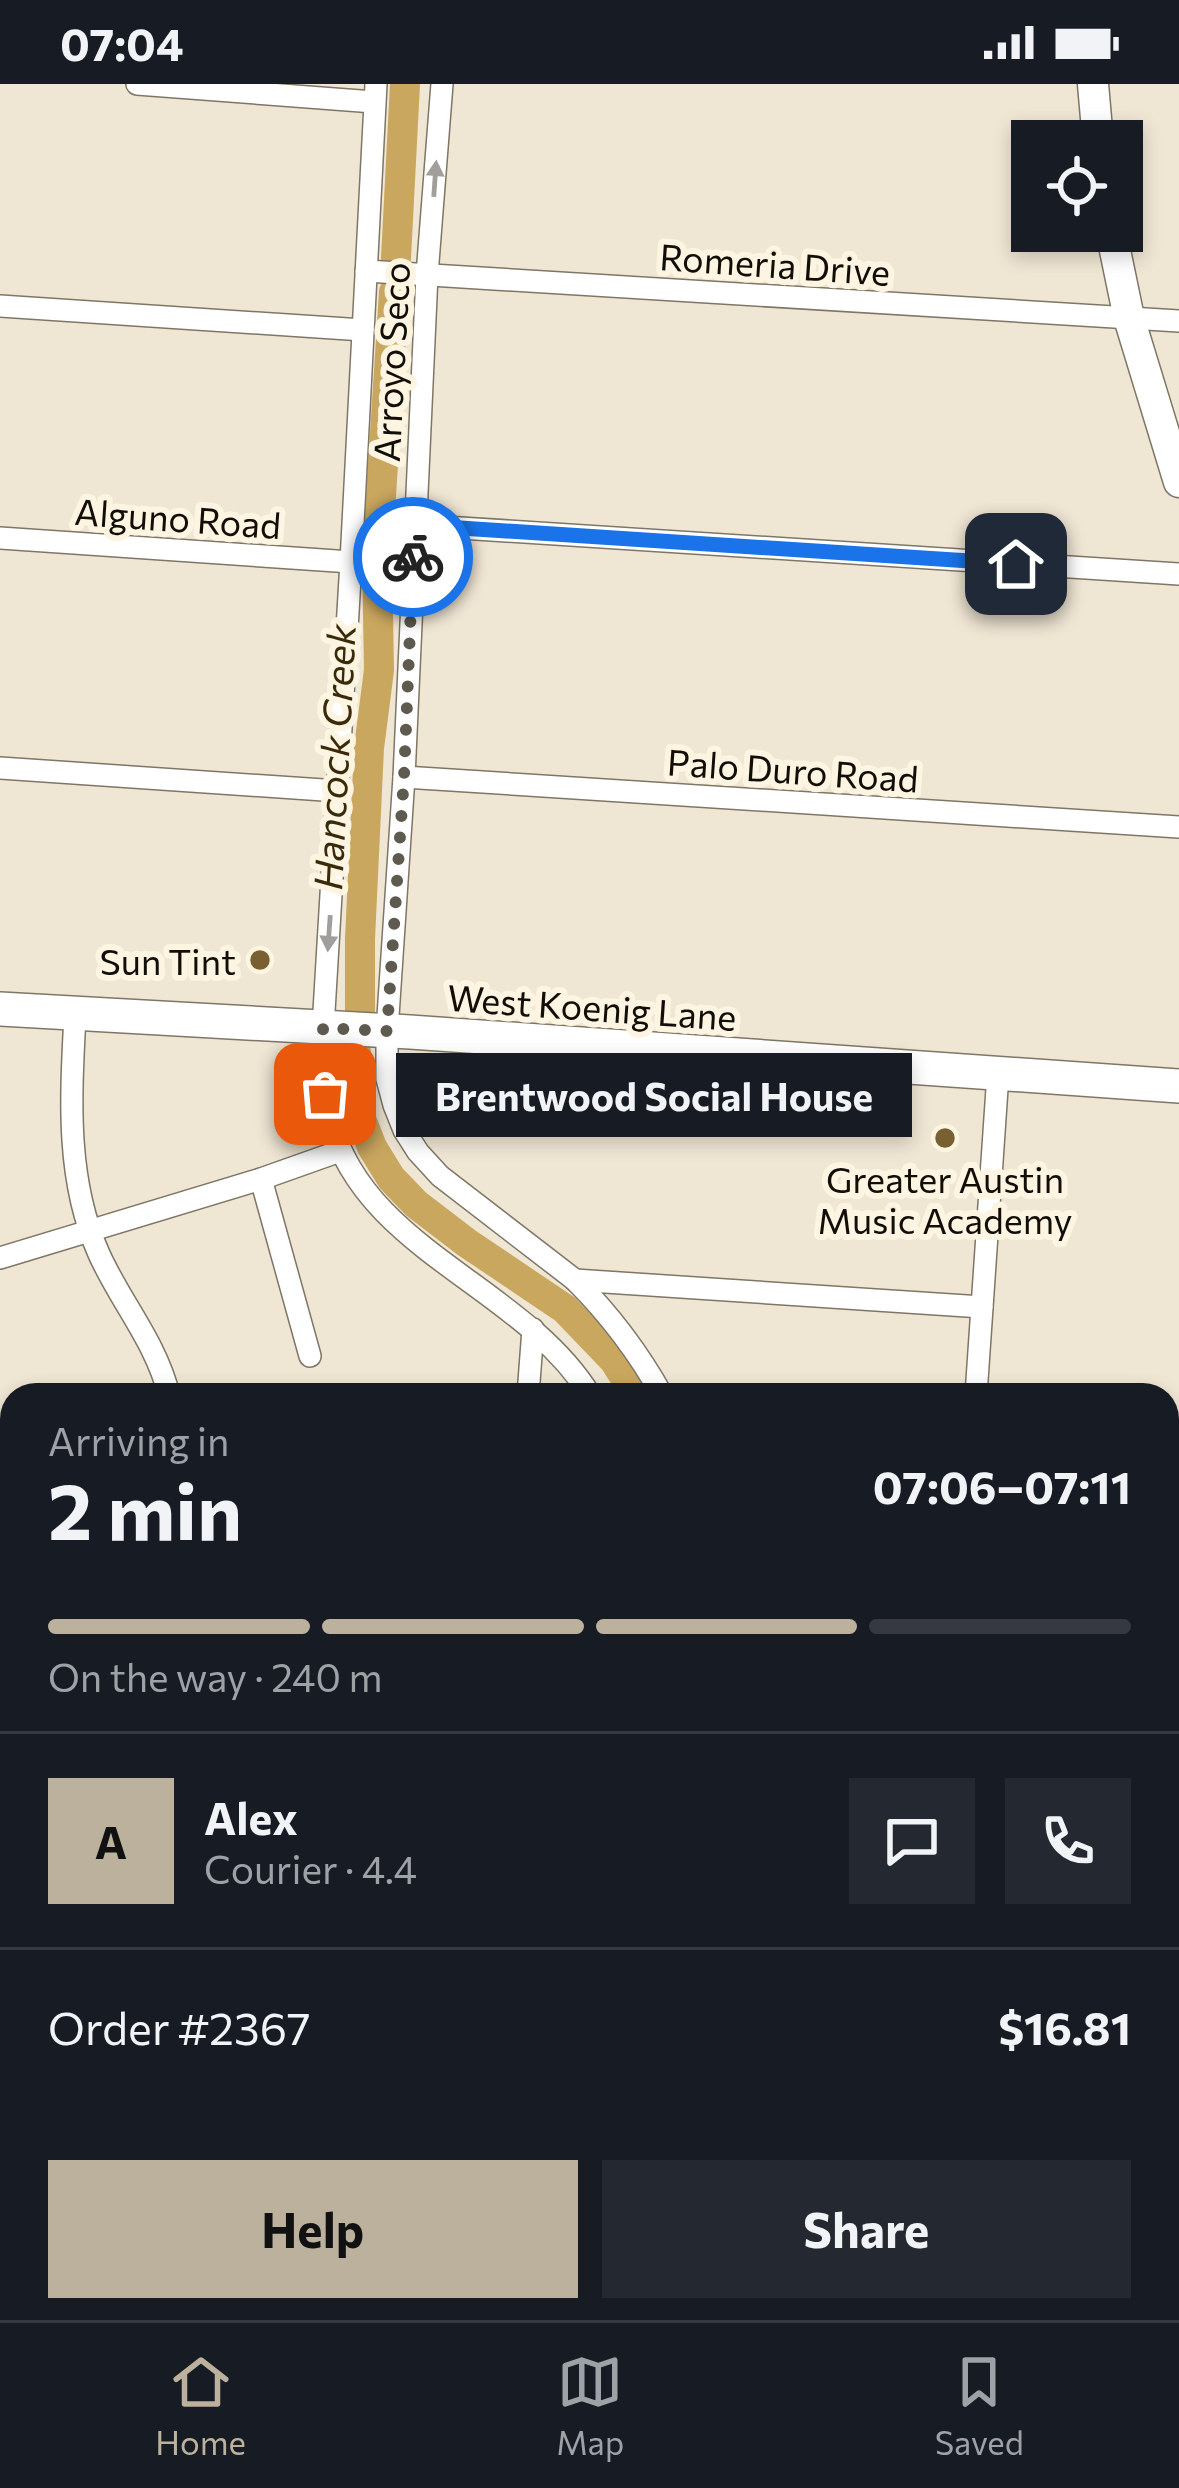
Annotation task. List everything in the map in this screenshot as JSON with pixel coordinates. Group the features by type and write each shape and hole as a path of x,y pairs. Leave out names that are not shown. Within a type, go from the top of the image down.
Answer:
{"main road":[{"name":"West Koenig Lane","path":"0,1009 1179,1086"}],"street":[{"path":"137,84 375,93"},
{"name":"Arroyo Seco","path":"442,84 427,275 387,1078 394,1105 418,1152 440,1177 575,1280 627,1339 654,1383"},
{"path":"1093,84 1096,120"},
{"name":"Arroyo Seco","path":"375,93 323,1028 325,1094 340,1151 371,1200 533,1329 581,1383"},
{"path":"1116,252 1130,318 1179,482"},
{"name":"Romeria Drive","path":"366,271 1179,321"},
{"path":"0,306 363,330"},
{"path":"414,525 1179,574"},
{"name":"Alguno Road","path":"0,538 351,562"},
{"path":"0,768 338,791"},
{"name":"Palo Duro Road","path":"404,777 1179,827"},
{"path":"75,1015 71,1141 88,1230 167,1383"},
{"path":"977,1383 998,1074"},
{"path":"0,1258 340,1151"},
{"path":"262,1179 310,1356"},
{"path":"575,1280 982,1307"},
{"path":"529,1383 533,1329"}],"waterway":[{"name":"Hancock Creek","path":"396,258 405,84"},
{"path":"395,87 404,91"},
{"name":"Hancock Creek","path":"360,1010 369,748 379,670 377,559 394,292"},
{"name":"Hancock Creek","path":"356,1052 352,1096 372,1147 391,1178 467,1243 565,1309 614,1360 628,1383"}],"way so far":[{"path":"325,1094 323,1028 387,1031 413,557"}],"place":[{"name":"Sun Tint","path":"260,960"},
{"name":"Brentwood Social House","path":"325,1094"},
{"name":"Greater Austin Music Academy","path":"945,1138"}],"route":[{"path":"413,557 414,525 1016,564"}]}
